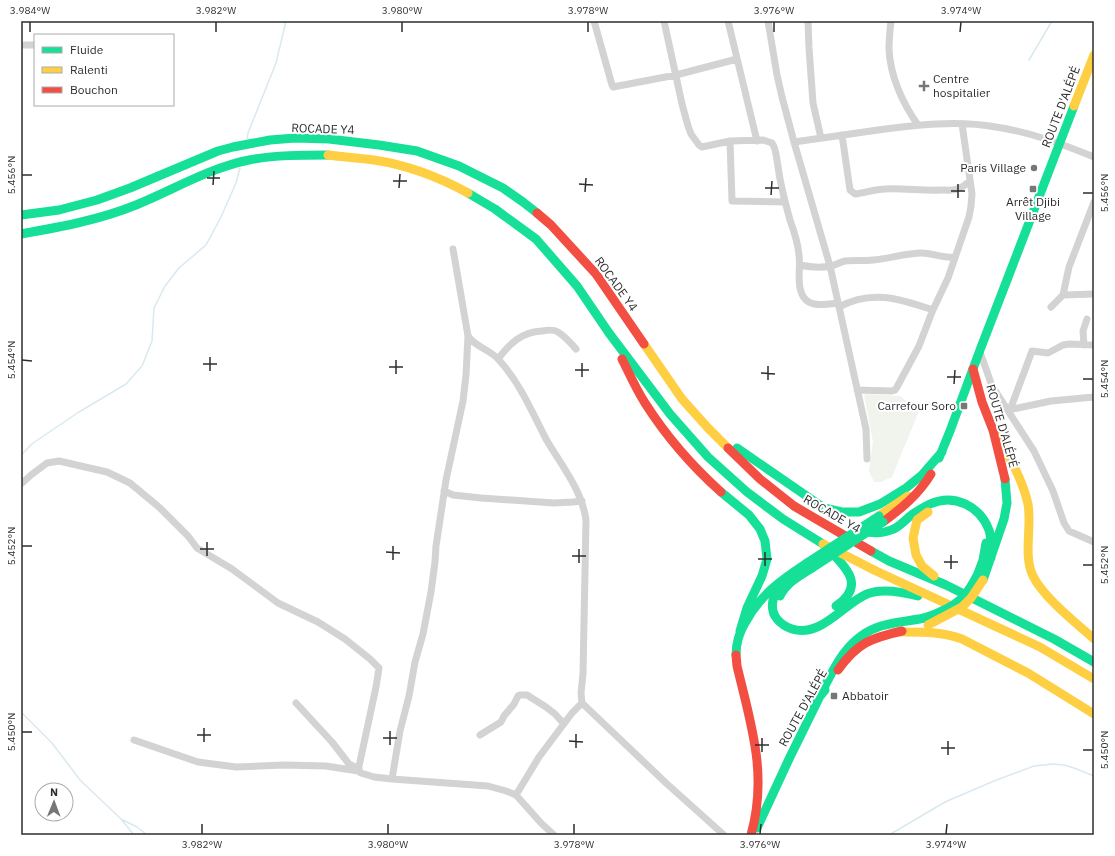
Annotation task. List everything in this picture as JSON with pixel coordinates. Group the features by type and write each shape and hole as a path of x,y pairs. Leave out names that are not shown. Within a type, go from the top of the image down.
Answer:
{"main road":[{"name":"ROUTE D'ALÉPÉ","path":"752,835 758,784 757,760 736,652 740,631 751,610 764,595 780,582 810,566 905,505 920,492 926,484 942,452 1094,55"},
{"name":"ROCADE Y4","path":"21,215 59,210 97,200 130,188 218,151 270,140 295,138 329,139 379,145 417,151 459,166 503,188 523,202 550,225 596,274 682,399 708,428 760,479 794,506 889,561 946,585 1054,639 1094,662"},
{"path":"21,234 62,227 97,218 136,205 209,172 248,160 262,158 296,155 328,155 375,160 413,169 452,184 495,210 536,239 577,286 670,414 708,457 747,492 783,519 823,544 876,571 1040,647 1094,679"},
{"path":"610,333 644,402 668,436 707,479 749,516 760,529 765,541 767,558 762,576 747,608 740,631"},
{"name":"ROUTE D'ALÉPÉ","path":"973,369 982,402 993,430 1005,480 1007,503 1004,519 991,558 980,578"},
{"path":"708,428 824,508 842,512 859,512 880,504 906,488 922,475 942,452"},
{"path":"993,430 1010,458 1022,483 1028,505 1029,564 1033,576 1046,595 1094,639"},
{"path":"830,527 874,533 884,532 894,529 916,512 932,504 940,501 957,500 977,510 990,531 992,544 991,558"},
{"path":"820,696 835,666 843,653 853,642 867,632 882,626 926,622 932,615 960,600 980,578 986,544 983,528 974,514 953,504 941,505 931,509 917,520 913,538 916,555 922,566 946,585"},
{"path":"810,566 787,584 781,591 778,599 780,614 787,621 796,624 814,622 846,598 850,592 850,575 845,567 823,544"},
{"path":"780,582 772,599 775,616 783,626 804,631 814,629 825,623 846,606 867,594 879,592 905,593 944,602"},
{"name":"ROUTE D'ALÉPÉ","path":"752,835 820,696 838,670 855,650 869,640 926,622"},
{"path":"896,632 933,632 947,634 966,641 998,657 1072,699 1094,714"}],"street":[{"path":"594,21 613,87 676,75 737,59"},
{"path":"664,21 682,104 688,120 688,126 691,134 700,145 704,147 730,141 757,140 771,141 774,146 785,202 798,245 800,288 806,300 812,304 838,305 856,299 883,297 908,302 933,310"},
{"path":"728,21 757,140"},
{"path":"768,21 777,75 794,142 830,266 866,429 867,459"},
{"path":"808,21 813,103 821,138"},
{"path":"891,21 889,50 892,72 904,102 918,125"},
{"path":"21,45 34,45"},
{"path":"857,390 895,390 919,346 933,310 948,278 971,206 972,194 962,124"},
{"path":"794,142 918,125 970,124 995,126 1014,130 1094,156"},
{"path":"842,135 850,190 855,194 880,189 923,191 950,190 957,189 970,181"},
{"path":"730,141 732,201 785,202"},
{"path":"1051,307 1063,295 1069,267 1094,202"},
{"path":"392,779 403,716 423,634 431,592 444,491 463,401 466,375 468,336 453,249"},
{"path":"800,265 811,267 830,266 845,262 873,260 905,254 930,254 951,258 955,257"},
{"path":"1063,295 1094,294"},
{"path":"1084,345 1083,331 1087,319"},
{"path":"498,359 512,343 534,331 554,330 576,349"},
{"path":"468,336 498,359 522,391 546,438 582,501 586,520 582,702 660,778 724,835"},
{"path":"1009,410 1032,351 1048,353 1063,345 1094,345"},
{"path":"980,352 992,386 1009,410 1034,451 1053,491 1064,523 1069,531 1094,542"},
{"path":"1009,410 1051,401 1094,397"},
{"path":"21,484 47,463 59,461 107,472 130,483 160,508 188,536 197,548 232,569 278,604 318,622 345,639 370,659 379,668 358,770"},
{"path":"444,491 453,495 481,498 554,503 582,501"},
{"path":"480,735 501,722 520,695 527,695 546,707 556,714 564,724"},
{"path":"516,795 539,757 582,702"},
{"path":"296,703 332,742 349,764 361,773 374,777 488,786 506,790 516,795 554,835"},
{"path":"134,740 198,762 236,767 284,765 326,766 358,770"}],"shaded area":[{"path":"864,395 900,396 919,411 892,477 881,482 874,482 869,471 873,442"}],"waterway":[{"path":"247,139 248,133 276,63 286,21"},
{"path":"1029,60 1052,21"},
{"path":"21,455 33,443 79,412 126,384 142,366 152,341 154,308 165,286 179,268 206,245 221,217 236,183 240,168"},
{"path":"21,712 52,743 80,780 121,819 134,835"},
{"path":"889,835 945,802 1034,766 1053,764 1064,765 1094,776"},
{"path":"123,820 137,827 147,835"}],"traffic: fast":[{"path":"939,458 1074,106"},
{"path":"21,215 59,210 97,200 130,188 218,151 270,140 295,138 329,139 417,151 459,166 503,188 537,213"},
{"path":"21,234 50,229 108,215 136,205 220,168 249,160 298,155 328,155"},
{"path":"468,193 495,209 536,239 577,286 609,333 670,414 708,457 747,492 783,519 823,544"},
{"path":"737,448 824,508 842,512 859,512 880,504 906,488 922,475 942,452"},
{"path":"983,580 1004,519 1007,503 1005,479"},
{"path":"721,492 749,515 760,529 765,541 767,559 762,576 747,608 740,631"},
{"path":"861,531 876,533 888,531 896,528 914,513 930,504 939,501 957,501 973,508 985,522 991,537 991,558"},
{"path":"807,563 879,516"},
{"path":"812,568 883,522"},
{"path":"977,576 983,560 986,543"},
{"path":"871,551 889,561 946,585 1054,639 1094,662"},
{"path":"831,552 843,565 851,579 850,592 845,599 836,606"},
{"path":"736,655 737,643 741,631 757,604 780,582 807,563"},
{"path":"780,596 790,583 812,568"},
{"path":"924,618 953,605 961,599 966,594 977,576"},
{"path":"780,582 772,606 774,615 782,624 792,629 813,629 822,625 858,599 873,592 892,591 918,596"},
{"path":"820,696 843,654 860,637 881,626 924,618"},
{"path":"757,828 820,696 825,690"}],"traffic: slow":[{"path":"1074,106 1094,55"},
{"path":"328,155 374,160 411,168 446,182 468,193"},
{"path":"644,344 682,399 728,448"},
{"path":"993,430 1014,466 1022,484 1028,504 1028,550 1030,568 1033,576 1044,593 1094,639"},
{"path":"879,516 908,496"},
{"path":"928,512 917,520 913,538 916,555 922,566 934,576"},
{"path":"823,544 876,571 1040,647 1094,679"},
{"path":"928,625 962,607 971,598 983,580"},
{"path":"896,632 938,633 962,639 1028,673 1094,714"}],"traffic: jam":[{"path":"537,213 551,225 596,274 644,344"},
{"path":"622,359 642,398 653,415 690,461 721,492"},
{"path":"973,369 982,402 993,430 1005,479"},
{"path":"728,448 760,479 794,506 871,551"},
{"path":"883,522 910,500 931,474"},
{"path":"838,670 858,648 866,643 873,639 902,631"},
{"path":"736,655 737,666 752,729 758,770 756,813 751,835"}],"place":[{"name":"Centre hospitalier","path":"924,86"},
{"name":"Paris Village","path":"1034,168"},
{"name":"Arrêt Djibi Village","path":"1033,189"},
{"name":"Carrefour Soro","path":"964,406"},
{"name":"Abbatoir","path":"834,696"}]}
